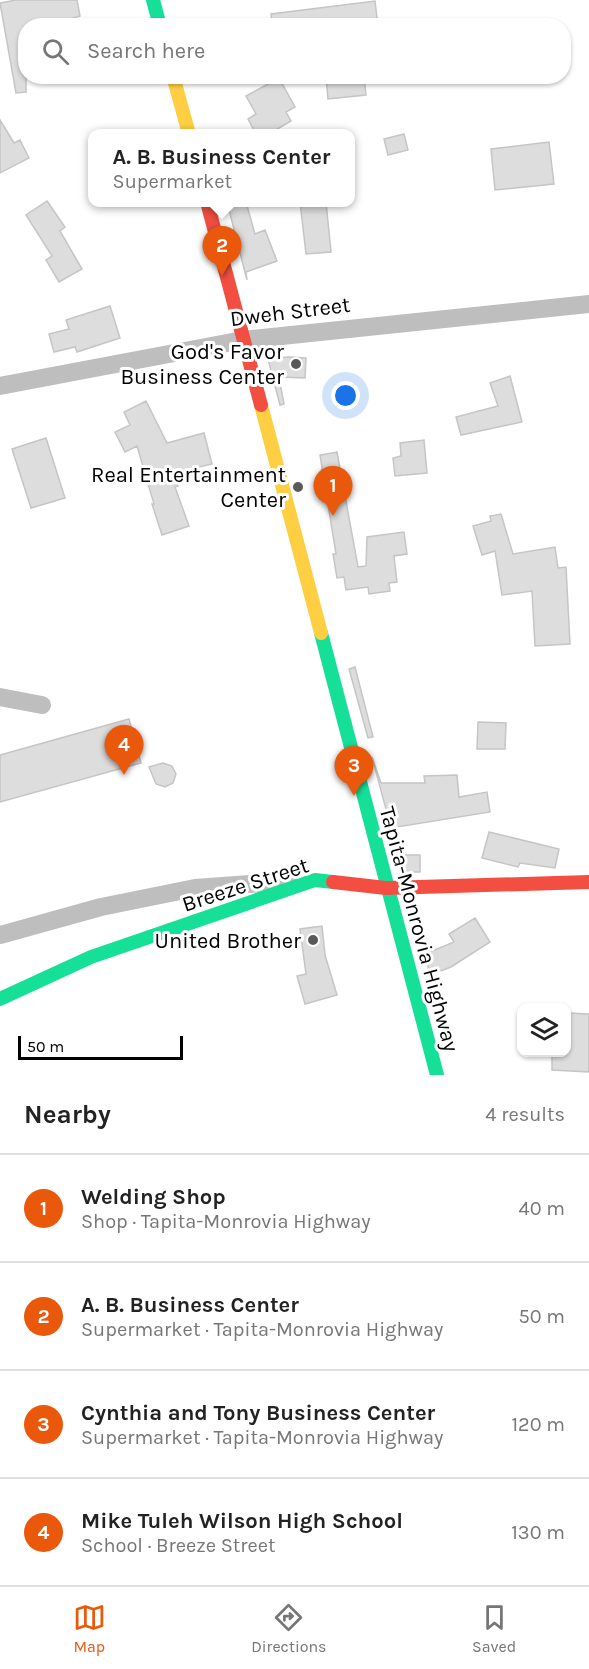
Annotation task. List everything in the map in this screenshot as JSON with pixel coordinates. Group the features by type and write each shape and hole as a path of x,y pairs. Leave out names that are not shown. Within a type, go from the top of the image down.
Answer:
{"main road":[{"path":"153,0 158,18"},
{"path":"175,84 188,129"},
{"name":"Tapita-Monrovia Highway","path":"208,207 437,1075"},
{"name":"Breeze Street","path":"0,999 92,957 315,880 386,888 589,882"}],"street":[{"name":"Dweh Street","path":"0,386 243,340 589,304"},
{"path":"0,697 42,705"},
{"path":"0,935 100,907 195,888 315,880"}],"building":[{"path":"16,0 77,0 80,16 18,18 18,84 26,84 26,92 16,93 0,3"},
{"path":"375,1 377,18 271,18 271,14"},
{"path":"268,84 282,84 295,107 286,112 291,121 277,129 253,129 248,119 256,114 246,96"},
{"path":"327,84 365,84 366,95 328,99"},
{"path":"0,120 14,143 20,140 29,158 0,173"},
{"path":"404,134 408,150 388,155 384,139"},
{"path":"549,142 554,184 495,190 491,149"},
{"path":"47,201 65,227 60,231 82,269 59,282 46,260 52,256 26,215"},
{"path":"228,207 247,207 255,234 265,230 277,261 246,272 247,280"},
{"path":"301,207 326,207 331,252 306,254"},
{"path":"110,306 120,338 77,352 75,347 54,352 49,334 69,329 66,320"},
{"path":"306,358 305,378 279,377 284,404 280,405 268,359"},
{"path":"510,376 522,422 461,435 456,417 498,406 490,383"},
{"path":"146,401 167,443 204,433 212,464 174,473 178,486 175,487 189,526 162,535 137,446 125,452 115,432 130,425 124,412"},
{"path":"46,438 65,498 31,508 12,449"},
{"path":"424,440 427,473 395,476 393,458 401,456 400,443"},
{"path":"337,452 358,567 366,566 367,537 404,532 407,554 394,556 397,582 389,583 390,591 369,594 368,587 346,590 344,577 337,578 333,554 336,554 320,455"},
{"path":"501,514 513,554 555,547 558,568 566,567 570,644 535,646 532,591 502,595 495,551 482,555 473,526 491,521 490,516"},
{"path":"355,667 373,737 368,738 349,669"},
{"path":"129,719 141,763 0,802 0,755"},
{"path":"478,722 506,723 505,749 477,749"},
{"path":"372,757 381,783 425,783 424,776 457,775 459,797 487,792 490,812 391,828"},
{"path":"163,763 172,766 176,774 173,783 165,787 156,784 149,767"},
{"path":"489,832 559,849 555,868 520,863 518,867 482,858"},
{"path":"399,855 420,855 420,872 403,872"},
{"path":"475,918 490,942 451,967 430,975 425,954 454,942 449,934"},
{"path":"322,926 325,955 337,995 305,1004 297,976 306,974 300,929"},
{"path":"571,1013 589,1014 589,1072 552,1070 552,1057 571,1057"}],"traffic: fast":[{"path":"153,0 158,18"},
{"path":"321,633 437,1075"},
{"path":"0,999 91,957 315,880 333,882"}],"traffic: slow":[{"path":"175,84 188,129"},
{"path":"261,405 321,633"}],"traffic: jam":[{"path":"208,207 261,405"},
{"path":"333,882 386,888 589,882"}],"place":[{"name":"A. B. Business Center","path":"222,276"},
{"name":"God's Favor Business Center","path":"296,364"},
{"name":"Real Entertainment Center","path":"298,487"},
{"name":"Welding Shop","path":"333,516"},
{"name":"Mike Tuleh Wilson High School","path":"124,775"},
{"name":"Cynthia and Tony Business Center","path":"354,796"},
{"name":"United Brother","path":"313,940"}]}
